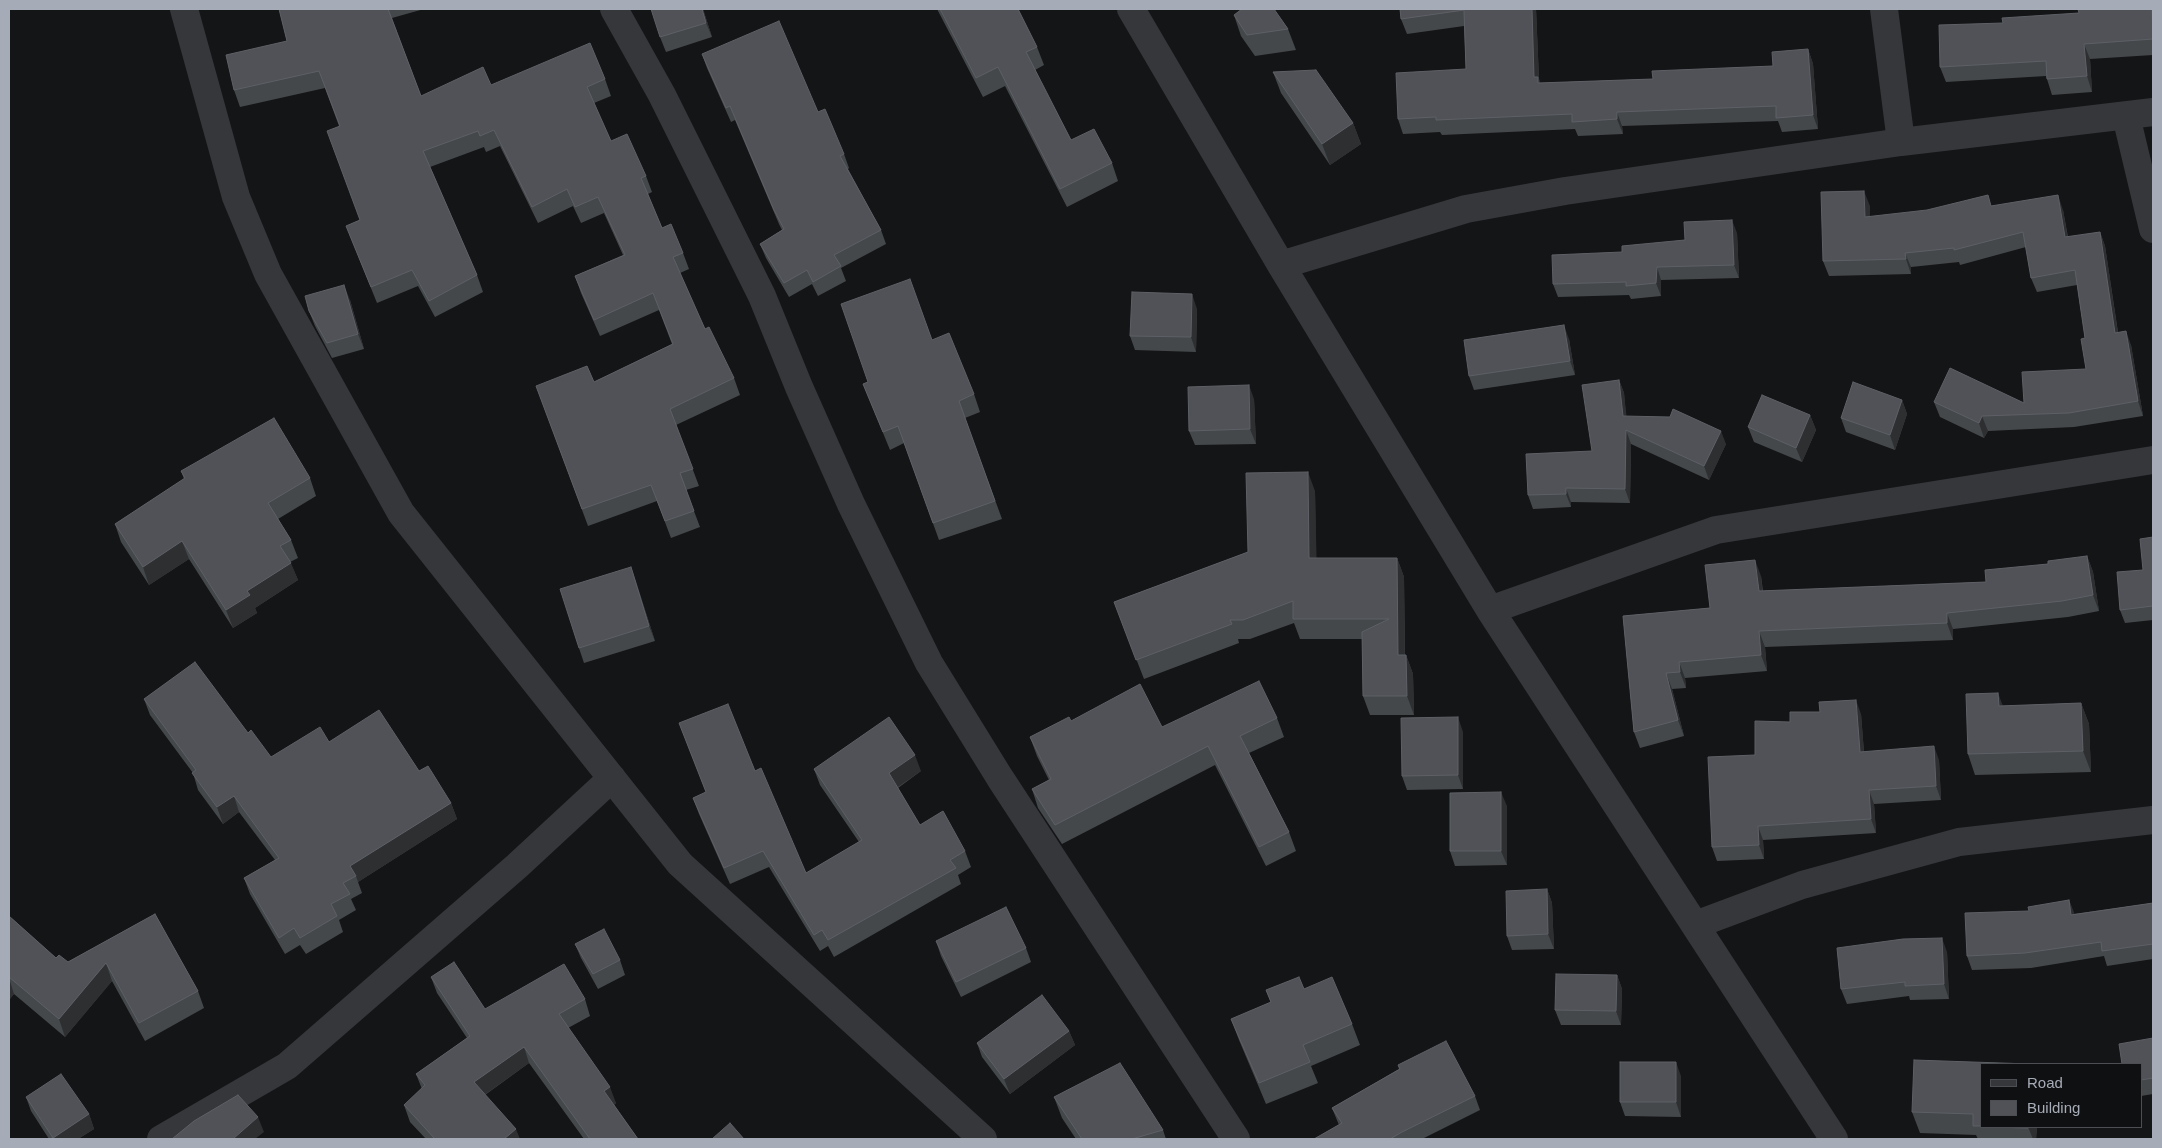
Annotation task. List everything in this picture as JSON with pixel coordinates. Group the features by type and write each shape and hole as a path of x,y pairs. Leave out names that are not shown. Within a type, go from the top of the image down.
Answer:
{"street":[{"path":"184,9 236,197 268,274 401,513 680,864 983,1139"},
{"path":"614,9 662,95 762,296 799,387 851,504 929,663 1000,778 1236,1139"},
{"path":"1131,9 1281,265 1490,610 1834,1139"},
{"path":"1884,9 1900,142"},
{"path":"1281,265 1466,209 1564,191 1900,142 2153,112"},
{"path":"2126,116 2153,229"},
{"path":"1490,610 1716,530 2153,460"},
{"path":"161,1139 287,1066 517,866 612,778"},
{"path":"1695,926 1802,884 1959,842 2153,820"}],"building":[{"path":"279,9 388,9 421,96 483,67 491,85 590,43 605,79 587,87 611,141 627,134 646,176 641,178 662,228 671,224 683,253 673,257 705,329 709,327 734,378 670,409 693,469 680,473 694,511 665,521 651,485 582,509 536,386 587,366 594,382 673,344 653,293 594,320 575,276 625,255 598,197 575,207 567,189 532,207 494,130 480,136 478,131 423,151 477,275 429,301 412,270 371,287 346,226 360,220 327,131 340,126 319,71 234,90 226,55 287,41"},
{"path":"651,9 702,9 706,23 660,37"},
{"path":"940,9 1018,9 1037,47 1026,52 1071,140 1094,129 1112,163 1060,189 998,67 976,78"},
{"path":"1242,9 1274,9 1288,29 1247,35 1234,15"},
{"path":"1400,9 1532,9 1534,77 1538,77 1538,83 1653,79 1652,71 1773,66 1772,52 1808,49 1813,115 1776,118 1776,106 1617,112 1617,119 1572,122 1572,114 1436,120 1436,117 1398,119 1396,73 1466,69 1464,10 1401,19"},
{"path":"2078,9 2152,9 2153,39 2084,44 2087,76 2047,79 2046,61 1940,67 1939,25 2003,23 2002,18 2079,13"},
{"path":"779,21 818,112 825,109 844,154 840,156 881,230 834,255 841,266 813,282 807,270 784,283 760,244 784,229 774,210 730,106 726,108 702,54"},
{"path":"1316,70 1353,123 1322,144 1273,72"},
{"path":"1864,191 1865,217 1927,210 1988,195 1991,206 2058,195 2065,237 2100,232 2115,333 2126,331 2138,401 2069,413 1982,416 1979,423 1934,402 1950,368 2024,403 2022,372 2086,369 2081,339 2085,338 2075,270 2031,278 2023,232 1954,250 1954,248 1905,253 1906,259 1823,261 1821,192"},
{"path":"1732,220 1734,265 1657,267 1656,283 1626,286 1626,282 1553,284 1552,255 1622,252 1622,246 1685,240 1684,222"},
{"path":"910,279 932,340 949,333 974,394 959,401 995,501 933,523 898,426 883,432 863,384 868,382 841,304"},
{"path":"344,285 358,334 327,343 309,311 305,296"},
{"path":"1132,292 1192,294 1191,337 1130,336"},
{"path":"1564,325 1570,361 1469,376 1464,340"},
{"path":"1619,380 1623,416 1670,417 1673,409 1721,431 1704,466 1626,430 1625,489 1566,488 1566,494 1528,495 1526,454 1592,451 1582,385"},
{"path":"1853,382 1902,400 1890,435 1841,418"},
{"path":"1249,385 1250,429 1189,431 1188,387"},
{"path":"1762,395 1810,415 1796,448 1748,427"},
{"path":"274,418 310,478 268,503 291,540 280,546 291,563 247,591 250,595 226,610 182,541 143,567 115,524 185,478 181,471"},
{"path":"1308,472 1309,558 1397,558 1398,655 1406,655 1407,696 1363,696 1362,632 1389,619 1293,619 1293,601 1243,620 1230,620 1232,624 1136,660 1114,602 1248,552 1246,473"},
{"path":"2153,537 2153,606 2120,610 2117,572 2143,570 2140,539"},
{"path":"2087,556 2093,595 2062,601 1947,613 1947,623 1759,631 1761,655 1679,662 1680,672 1666,673 1678,720 1634,732 1623,616 1710,608 1705,565 1755,560 1759,591 1986,582 1985,570 2048,564 2048,561"},
{"path":"631,567 649,626 579,648 560,589"},
{"path":"195,662 248,733 251,730 271,757 320,727 329,742 379,710 419,771 428,766 451,803 350,866 356,876 343,883 350,894 331,904 337,916 300,938 294,928 279,938 244,878 279,858 234,796 217,807 192,773 196,770 144,699"},
{"path":"1259,681 1277,718 1240,736 1289,832 1259,847 1208,746 1055,825 1032,789 1051,779 1030,737 1069,717 1071,721 1140,684 1162,727"},
{"path":"1998,693 1999,706 2081,703 2083,751 1968,754 1966,694"},
{"path":"1856,700 1860,752 1934,746 1936,786 1869,790 1871,819 1758,826 1759,845 1712,847 1708,757 1755,755 1755,721 1790,722 1790,712 1820,712 1819,702"},
{"path":"728,704 755,771 761,768 806,873 862,840 814,769 889,717 915,755 889,773 920,825 943,811 965,851 950,860 956,868 828,940 822,930 814,935 763,851 724,868 693,798 706,792 679,723"},
{"path":"1458,717 1458,775 1402,776 1401,718"},
{"path":"1501,792 1501,851 1450,851 1450,793"},
{"path":"1547,889 1548,934 1507,936 1506,891"},
{"path":"2069,900 2071,915 2153,903 2153,944 2102,951 2101,942 2025,953 1967,956 1965,913 2029,911 2028,907"},
{"path":"1006,907 1026,948 956,982 936,941"},
{"path":"155,914 198,991 139,1023 106,963 59,1019 9,977 9,916 56,958 59,955 68,962"},
{"path":"604,929 620,960 593,974 575,944"},
{"path":"1942,938 1944,984 1905,986 1905,982 1841,989 1837,948 1903,939"},
{"path":"454,962 485,1009 564,964 585,999 559,1014 610,1087 604,1091 638,1139 590,1139 524,1047 474,1082 516,1129 504,1139 435,1139 404,1105 425,1085 416,1074 470,1036 431,977"},
{"path":"1556,974 1617,975 1616,1011 1555,1010"},
{"path":"1299,977 1304,989 1332,977 1352,1024 1303,1045 1310,1062 1259,1083 1231,1019 1271,1002 1266,990"},
{"path":"1042,995 1069,1031 1004,1079 977,1043"},
{"path":"2153,1038 2153,1078 2142,1080 2142,1063 2122,1063 2119,1044"},
{"path":"1446,1041 1475,1096 1390,1139 1314,1139 1342,1123 1332,1108 1400,1069 1398,1065"},
{"path":"1914,1060 2001,1063 1980,1063 1980,1126 1973,1126 1973,1114 1912,1112"},
{"path":"1620,1062 1676,1062 1676,1102 1620,1102"},
{"path":"1120,1063 1163,1130 1132,1139 1082,1139 1054,1097"},
{"path":"61,1074 89,1114 53,1138 26,1097"},
{"path":"238,1095 258,1117 233,1139 172,1139 194,1121"},
{"path":"730,1123 744,1139 712,1139"}]}
